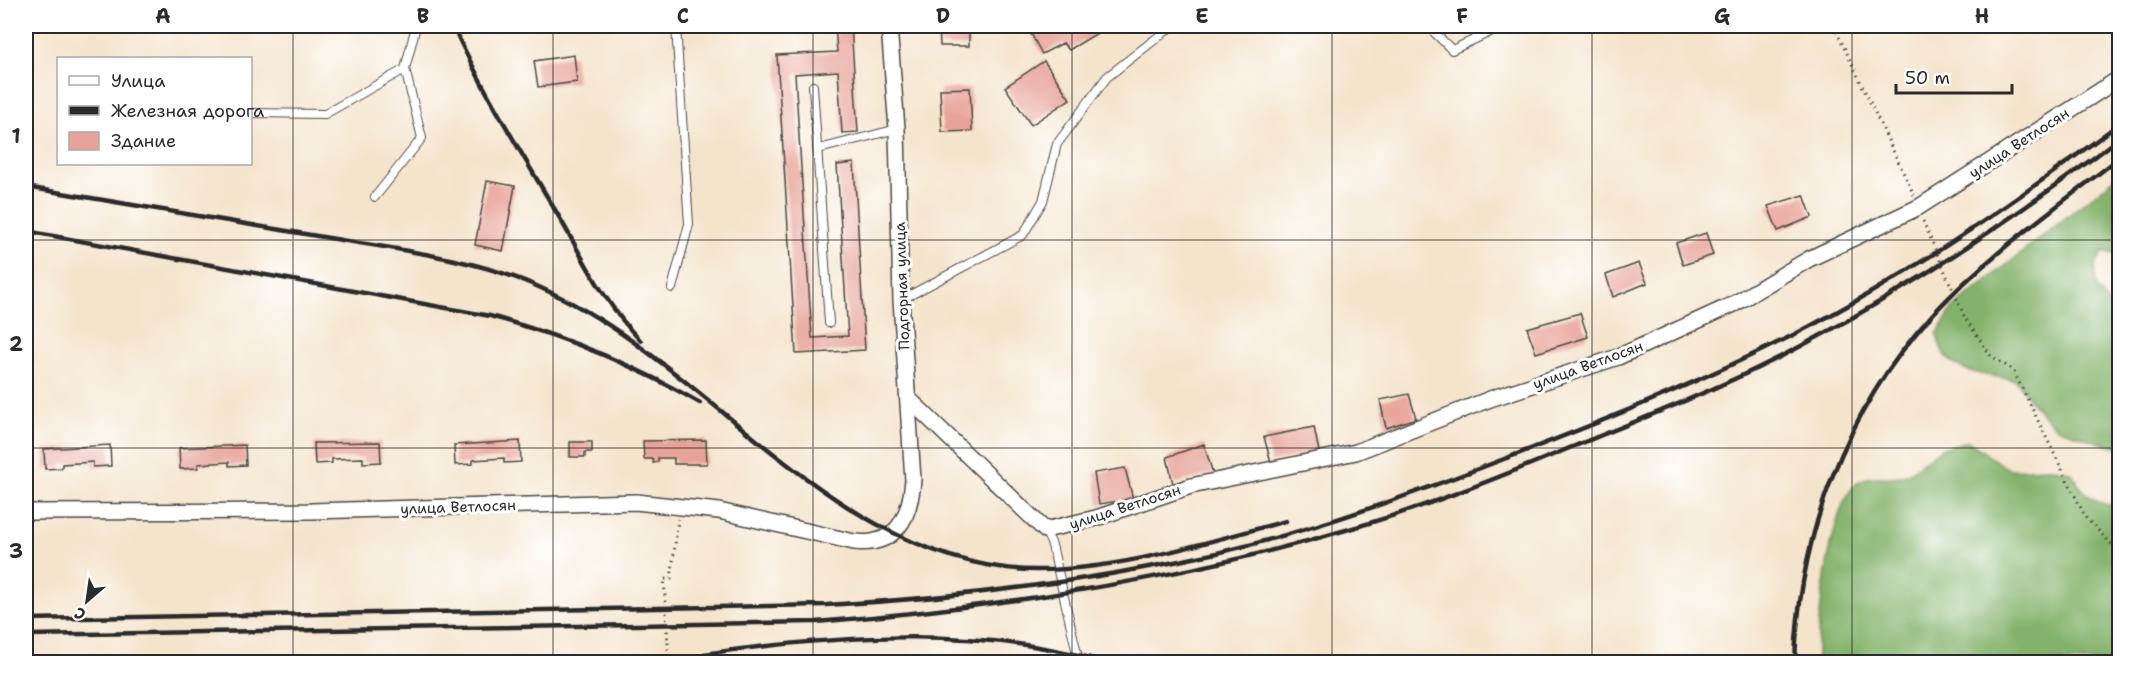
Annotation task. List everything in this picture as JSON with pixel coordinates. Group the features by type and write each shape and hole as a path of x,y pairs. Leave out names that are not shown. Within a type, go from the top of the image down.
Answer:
{"street":[{"name":"Подгорная улица","path":"886,538 904,520 913,480 901,300 897,129 889,26"},
{"name":"улица Ветлосян","path":"1045,530 1096,518 1191,486 1356,452 1490,399 1618,357 1734,304 1809,259 1919,207 2120,78"},
{"path":"908,398 1045,530"},
{"name":"улица Ветлосян","path":"26,512 311,511 609,501 680,506 741,516 840,540 864,543 886,538"}],"lane":[{"path":"375,197 422,138 405,69 416,26"},
{"path":"672,288 689,224 676,26"},
{"path":"901,300 1023,235 1043,201 1057,144 1107,77 1172,26"},
{"path":"1428,26 1452,50 1503,26"},
{"path":"252,112 325,114 405,69"},
{"path":"813,86 829,322"},
{"path":"819,149 897,129"},
{"path":"1045,530 1052,545 1079,663"}],"path":[{"path":"1834,26 1919,207 1925,228 1965,318 1991,356 2013,370 2086,518 2120,553"},
{"path":"669,663 664,579 671,579 680,506"}],"green space":[{"path":"2119,175 2119,256 2104,251 2094,267 2097,287 2119,319 2119,449 2057,428 2034,406 2016,380 1977,373 1956,365 1947,358 1937,334 1953,308"},
{"path":"1967,441 2010,469 2054,468 2069,472 2092,498 2108,505 2119,506 2119,662 1817,662 1826,569 1838,518 1846,498 1855,485 1866,478 1903,475 1941,449"}],"building":[{"path":"835,26 851,26 858,132 842,133 838,71 795,74 812,338 848,336 837,165 854,163 865,350 796,354 777,55 837,52"},
{"path":"939,26 969,26 969,46 940,46"},
{"path":"1033,26 1109,26 1069,50 1063,43 1042,54 1028,28"},
{"path":"574,55 577,82 538,87 534,61"},
{"path":"1044,61 1070,99 1031,125 1005,87"},
{"path":"970,88 972,131 942,132 940,89"},
{"path":"487,181 515,186 503,251 475,245"},
{"path":"1804,195 1812,217 1778,231 1768,206"},
{"path":"1706,233 1713,255 1683,265 1676,243"},
{"path":"1639,263 1647,283 1613,297 1606,275"},
{"path":"1580,313 1588,337 1536,353 1527,328"},
{"path":"1409,394 1416,418 1386,428 1380,400"},
{"path":"1314,427 1319,452 1271,462 1264,437"},
{"path":"706,440 707,464 674,464 674,458 658,458 658,462 653,463 653,459 644,459 643,441"},
{"path":"520,441 521,462 504,463 504,458 473,460 473,464 455,465 454,445"},
{"path":"380,442 381,462 363,463 363,458 332,459 332,463 315,464 314,443"},
{"path":"570,442 592,442 592,452 585,452 585,457 570,457"},
{"path":"1204,444 1213,474 1173,484 1167,457"},
{"path":"110,445 111,466 93,467 93,462 62,464 62,468 45,469 44,449"},
{"path":"245,445 246,465 229,466 229,462 198,464 198,468 180,469 179,448"},
{"path":"1125,468 1133,499 1099,504 1094,473"}],"railway":[{"path":"453,26 516,145 595,281 616,312 641,341"},
{"path":"26,619 826,605 925,598 1023,587 1120,572 1217,553 1326,523 1433,486 1617,415 1765,349 1843,309 1925,260 2004,207 2120,123"},
{"path":"26,635 816,622 1016,600 1083,590 1215,564 1346,530 1432,502 1651,415 1755,369 1869,308 1955,255 2120,138"},
{"path":"1795,662 1798,614 1817,521 1832,476 1851,433 1874,392 1901,352 1953,293 2023,233 2120,157"},
{"path":"26,187 410,251 464,262 516,278 568,301 644,349 770,451 839,501 876,524 914,543 954,557 995,567 1038,570 1069,569 1164,553 1286,521"},
{"path":"26,231 490,316 598,352 700,403"},
{"path":"704,654 802,642 905,637 957,638 1057,650 1104,662"}]}
